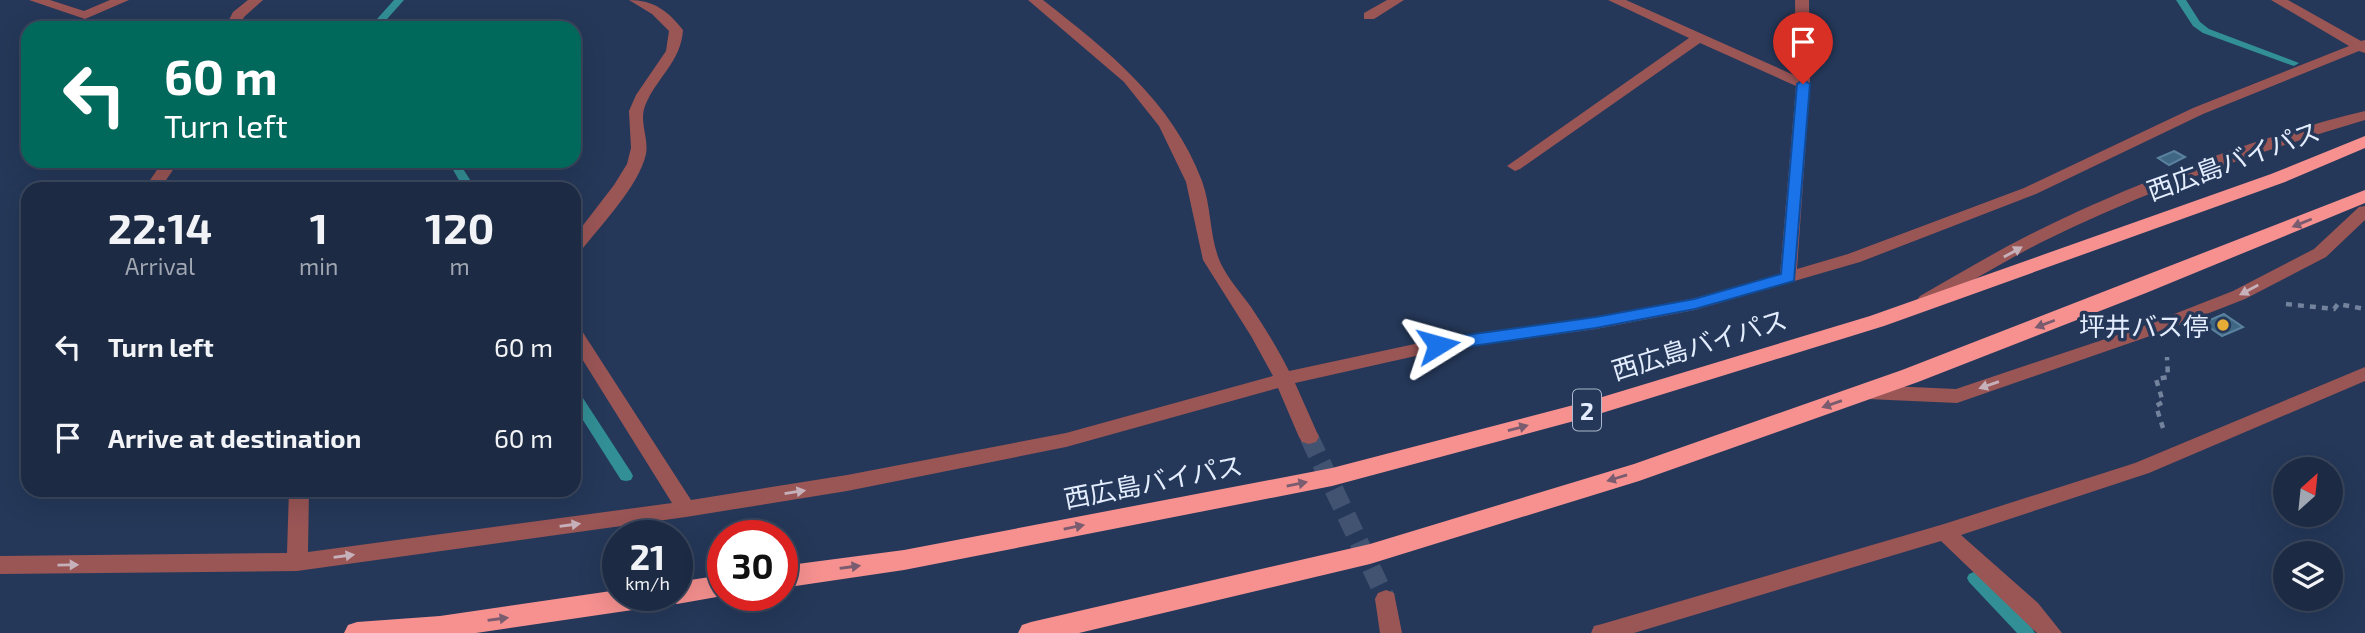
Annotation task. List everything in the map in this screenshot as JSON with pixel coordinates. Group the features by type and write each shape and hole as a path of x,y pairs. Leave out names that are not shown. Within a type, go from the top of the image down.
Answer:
{"highway":[{"name":"西広島バイパス","path":"798,575 904,560 1332,477 1589,410 1910,309 2278,178 2365,141"},
{"path":"1031,633 1370,554 1639,472 1867,392 2139,288 2365,196"},
{"path":"357,633 440,627 602,603"}],"street":[{"path":"36,0 86,15 121,0"},
{"path":"236,21 256,0"},
{"path":"581,238 632,169 638,148 635,117 638,105 674,51 676,30 670,21 636,0"},
{"path":"1035,0 1129,76 1168,127 1195,183 1210,259 1285,379 1309,437"},
{"path":"1369,16 1397,0"},
{"path":"1615,0 1803,84"},
{"path":"1788,277 1803,84 1802,0"},
{"path":"2278,0 2363,47"},
{"path":"1515,166 1699,37"},
{"path":"0,565 298,562 686,509 847,483 1066,440 1285,379 1438,345 1596,323 1695,304 1854,258 2030,191 2198,111 2363,47"},
{"path":"1910,309 2050,231 2172,178 2251,149 2365,115"},
{"path":"1867,392 1957,396 2147,331 2239,295 2320,253 2365,211"},
{"path":"581,343 686,509"},
{"path":"1602,633 1944,532 2142,468 2365,374"},
{"path":"298,562 299,497"},
{"path":"1944,532 2030,610 2051,633"},
{"path":"1386,599 1391,633"}],"path":[{"path":"2281,304 2334,309 2339,304 2365,309"},
{"path":"2164,431 2156,406 2163,402 2156,379 2168,377 2167,357"}],"building":[{"path":"2174,151 2185,157 2169,165 2158,158"},
{"name":"坪井バス停","path":"2224,314 2243,327 2222,336 2203,323"}],"waterway":[{"path":"380,21 399,0"},
{"path":"2181,0 2196,24 2206,31 2294,63"},
{"path":"457,168 466,182"},
{"path":"581,406 626,476"},
{"path":"1974,578 2027,633"}],"tunnel":[{"path":"1309,437 1386,599"}],"place":[{"name":"坪井バス停","path":"2223,325"}],"route":[{"path":"1438,345 1596,323 1695,304 1788,277 1803,84"}]}
